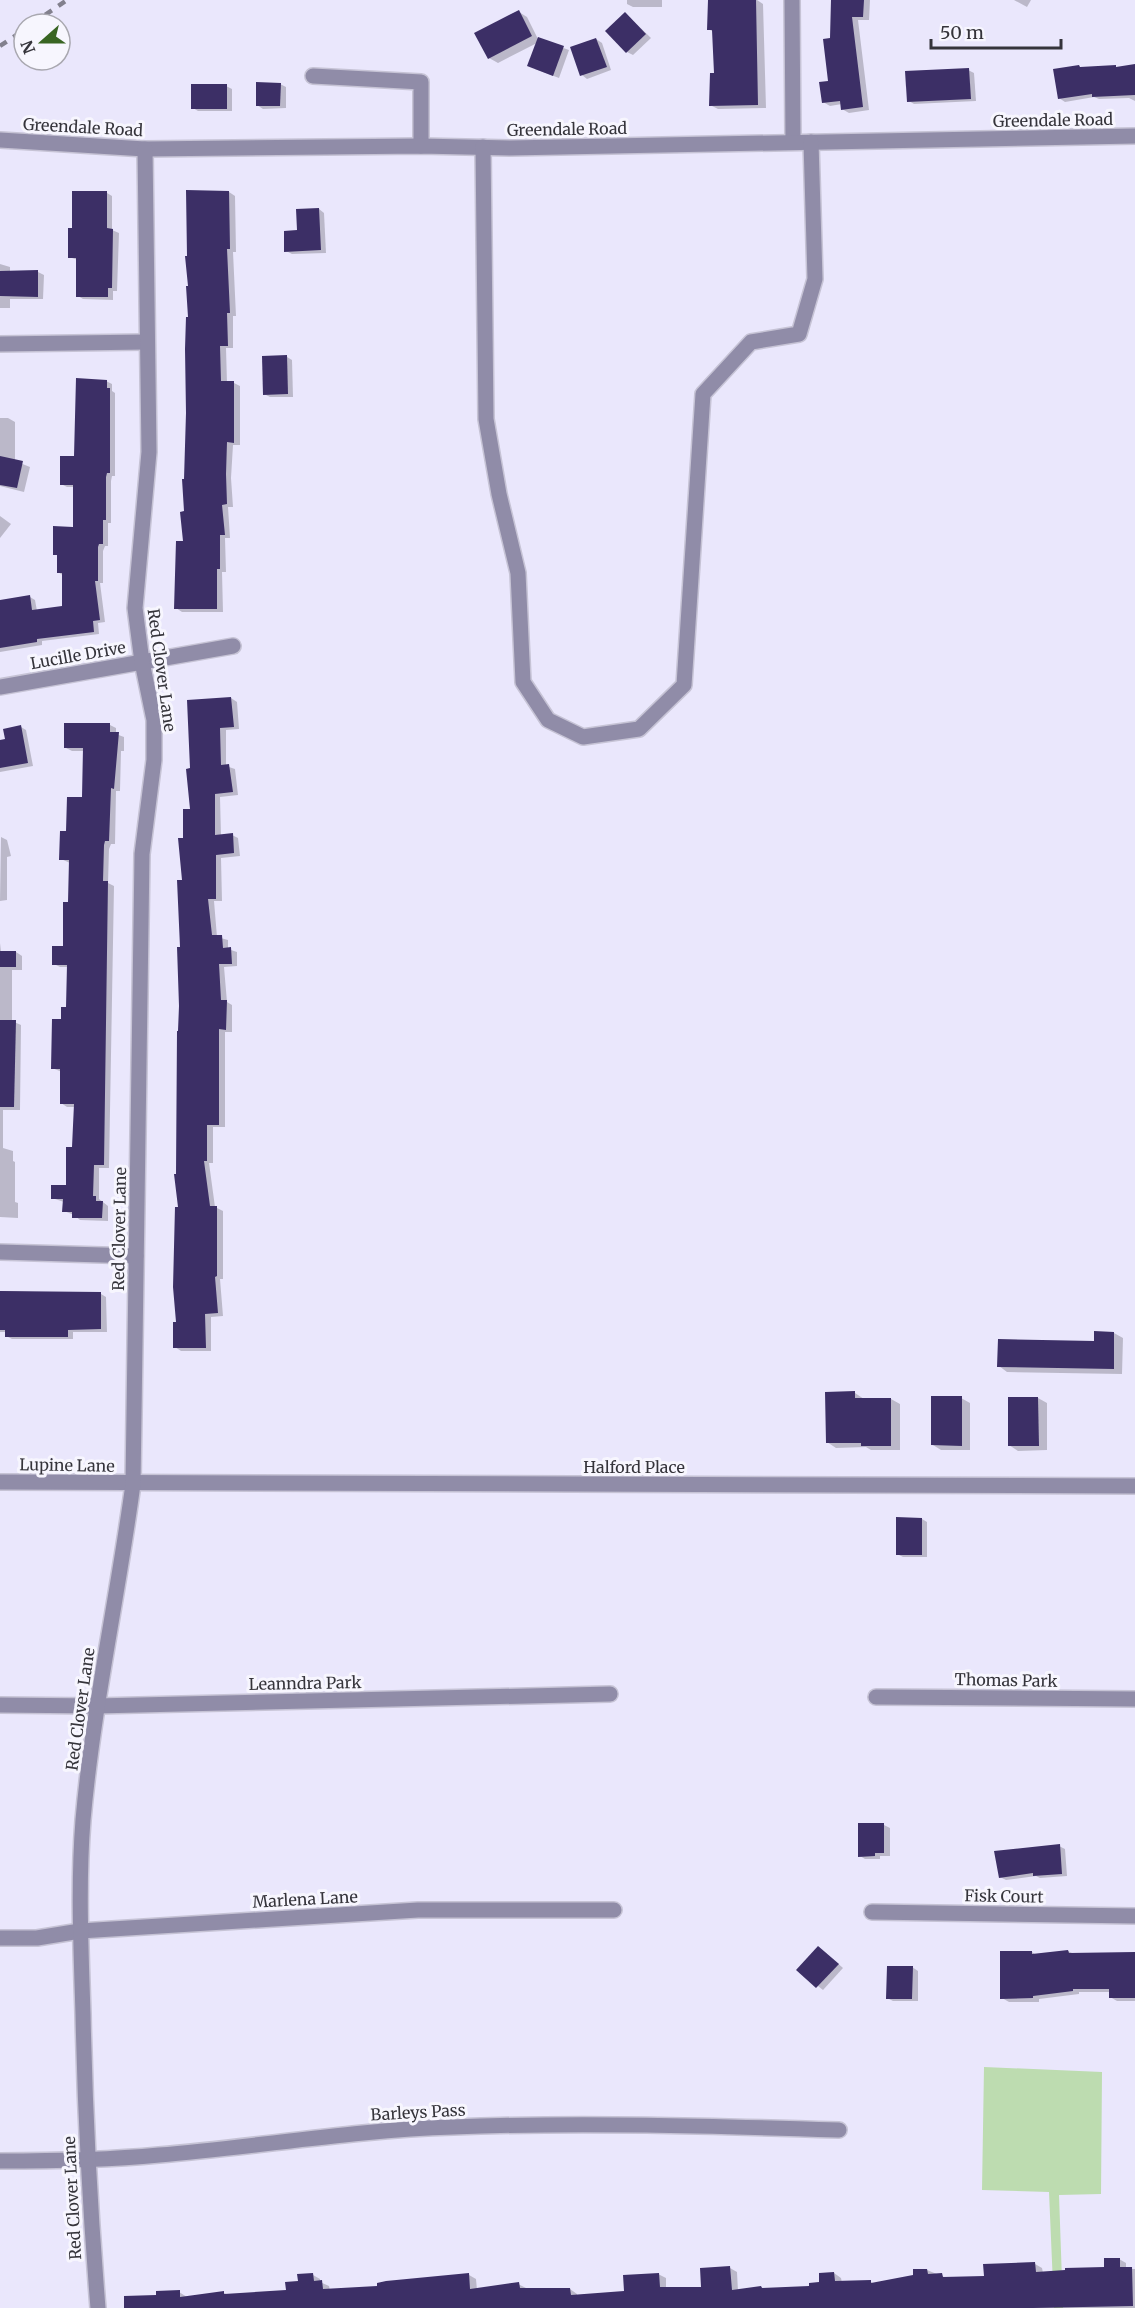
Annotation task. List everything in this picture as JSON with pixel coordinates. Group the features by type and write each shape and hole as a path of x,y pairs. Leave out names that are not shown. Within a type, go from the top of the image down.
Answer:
{"street":[{"path":"792,0 793,142"},
{"path":"313,76 421,82 421,146"},
{"name":"Greendale Road","path":"0,140 145,148 483,147 1135,136"},
{"path":"483,147 486,419 518,573 523,682 548,720 583,737 639,729 684,685 703,394 751,342 799,334 814,279 811,142"},
{"name":"Red Clover Lane","path":"98,2308 87,2160 80,1931 83,1822 96,1706 123,1559 133,1484 142,854 153,760 154,720 142,662 135,608 149,452 145,148"},
{"path":"0,344 146,342"},
{"name":"Lucille Drive","path":"0,687 234,646"},
{"path":"0,1252 136,1256"},
{"name":"Lupine Lane","path":"0,1482 133,1484"},
{"name":"Halford Place","path":"133,1484 1135,1486"},
{"name":"Leanndra Park","path":"0,1705 96,1706 610,1694"},
{"name":"Thomas Park","path":"876,1697 1135,1700"},
{"name":"Marlena Lane","path":"0,1938 37,1938 80,1931 418,1910 614,1910"},
{"name":"Fisk Court","path":"872,1912 1135,1916"},
{"name":"Barleys Pass","path":"0,2161 87,2160 160,2155 326,2136 452,2127 645,2125 839,2130"}],"green space":[{"path":"984,2067 1102,2072 1101,2194 1059,2195 1063,2308 1054,2308 1049,2192 982,2190"}],"building":[{"path":"708,0 756,0 758,105 709,106 710,73 714,73 712,30 707,30"},
{"path":"831,0 864,0 863,17 852,17 863,107 841,110 840,101 822,103 819,82 828,81 823,39 830,38"},
{"path":"519,10 532,36 488,59 474,33"},
{"path":"625,12 646,34 626,53 605,31"},
{"path":"538,37 564,46 553,76 527,66"},
{"path":"596,38 607,67 580,76 570,47"},
{"path":"1135,64 1135,95 1092,97 1092,94 1058,99 1053,69 1079,65 1080,67 1116,65 1116,67"},
{"path":"969,68 971,99 907,102 905,71"},
{"path":"256,82 281,83 280,106 256,106"},
{"path":"191,84 227,84 227,109 191,109"},
{"path":"186,190 229,191 230,249 227,249 230,313 227,313 228,346 220,346 221,381 234,381 234,443 227,442 227,504 222,505 225,535 220,535 217,609 174,609 176,541 183,541 180,512 184,511 182,479 184,479 186,413 186,317 188,317 185,256 187,256"},
{"path":"72,191 107,191 107,228 113,229 112,288 108,288 108,297 76,297 76,258 68,258 68,228 72,228"},
{"path":"319,208 321,250 284,252 284,231 297,230 296,209"},
{"path":"38,270 38,297 0,296 0,271"},
{"path":"287,355 288,394 263,395 262,356"},
{"path":"76,378 107,380 107,388 110,388 110,473 107,473 106,477 106,520 103,520 103,544 99,544 98,547 98,581 95,581 100,620 93,621 94,632 37,639 37,642 0,648 0,600 30,595 32,610 62,606 62,573 57,573 57,555 53,555 53,526 73,527 73,485 60,485 60,456 74,456"},
{"path":"0,456 23,461 17,488 0,485"},
{"path":"231,697 234,727 220,728 221,765 229,764 233,792 215,794 215,835 233,833 234,853 216,855 216,899 208,899 212,935 222,935 223,948 231,947 232,964 219,964 221,1000 227,1000 226,1030 219,1029 219,1125 207,1125 207,1161 204,1161 210,1206 217,1206 217,1276 215,1277 218,1313 205,1314 206,1348 173,1348 173,1322 176,1322 173,1287 175,1207 178,1207 174,1174 176,1174 179,1006 177,947 180,947 177,880 182,880 178,838 183,838 183,809 190,809 186,769 190,768 187,700"},
{"path":"64,723 110,723 110,732 119,732 114,789 111,788 109,841 105,841 104,845 103,881 108,881 104,1165 94,1165 93,1196 96,1196 96,1201 103,1201 102,1218 72,1218 72,1212 62,1212 63,1199 51,1199 51,1185 66,1185 66,1147 72,1147 74,1104 60,1104 60,1069 51,1069 52,1019 61,1019 61,1007 66,1007 67,965 52,965 52,946 63,946 63,902 68,902 69,860 59,860 60,831 66,831 67,797 82,797 83,748 64,748"},
{"path":"21,725 28,763 0,768 0,740 5,739 3,729"},
{"path":"0,951 16,951 16,967 0,967"},
{"path":"0,1020 16,1020 14,1107 0,1107"},
{"path":"0,1291 101,1292 101,1329 68,1330 68,1337 5,1337 5,1330 0,1330"},
{"path":"1094,1331 1114,1332 1114,1369 997,1367 998,1339 1094,1341"},
{"path":"855,1391 855,1398 891,1398 891,1446 826,1443 825,1392"},
{"path":"931,1396 962,1396 962,1446 931,1445"},
{"path":"1008,1397 1038,1397 1039,1446 1008,1446"},
{"path":"896,1517 922,1518 922,1555 896,1555"},
{"path":"858,1823 884,1823 884,1853 858,1857"},
{"path":"1060,1844 1062,1874 1033,1876 1033,1873 999,1878 994,1851"},
{"path":"818,1946 839,1964 816,1988 796,1970"},
{"path":"1068,1950 1069,1953 1135,1952 1135,1998 1109,1998 1109,1989 1073,1989 1073,1991 1033,1996 1033,1998 1000,1999 1000,1951 1032,1951 1032,1954"},
{"path":"887,1966 913,1966 912,1999 886,1999"},
{"path":"1104,2258 1120,2258 1120,2267 1132,2267 1133,2306 1033,2308 124,2308 124,2296 156,2295 156,2291 180,2290 180,2297 224,2291 224,2294 286,2290 285,2282 298,2281 297,2274 313,2273 314,2281 322,2280 323,2289 377,2286 377,2283 386,2281 469,2273 470,2289 519,2282 520,2288 570,2288 571,2295 624,2291 623,2275 659,2273 660,2287 701,2287 700,2268 730,2266 732,2290 761,2286 762,2288 809,2286 809,2283 819,2282 819,2273 834,2272 835,2281 871,2280 871,2283 913,2275 913,2269 927,2269 928,2274 942,2273 943,2277 984,2276 983,2264 1035,2262 1036,2272 1065,2270 1065,2268 1104,2267"}],"railway":[{"path":"50,12 67,0"},
{"path":"0,46 12,38"}]}
